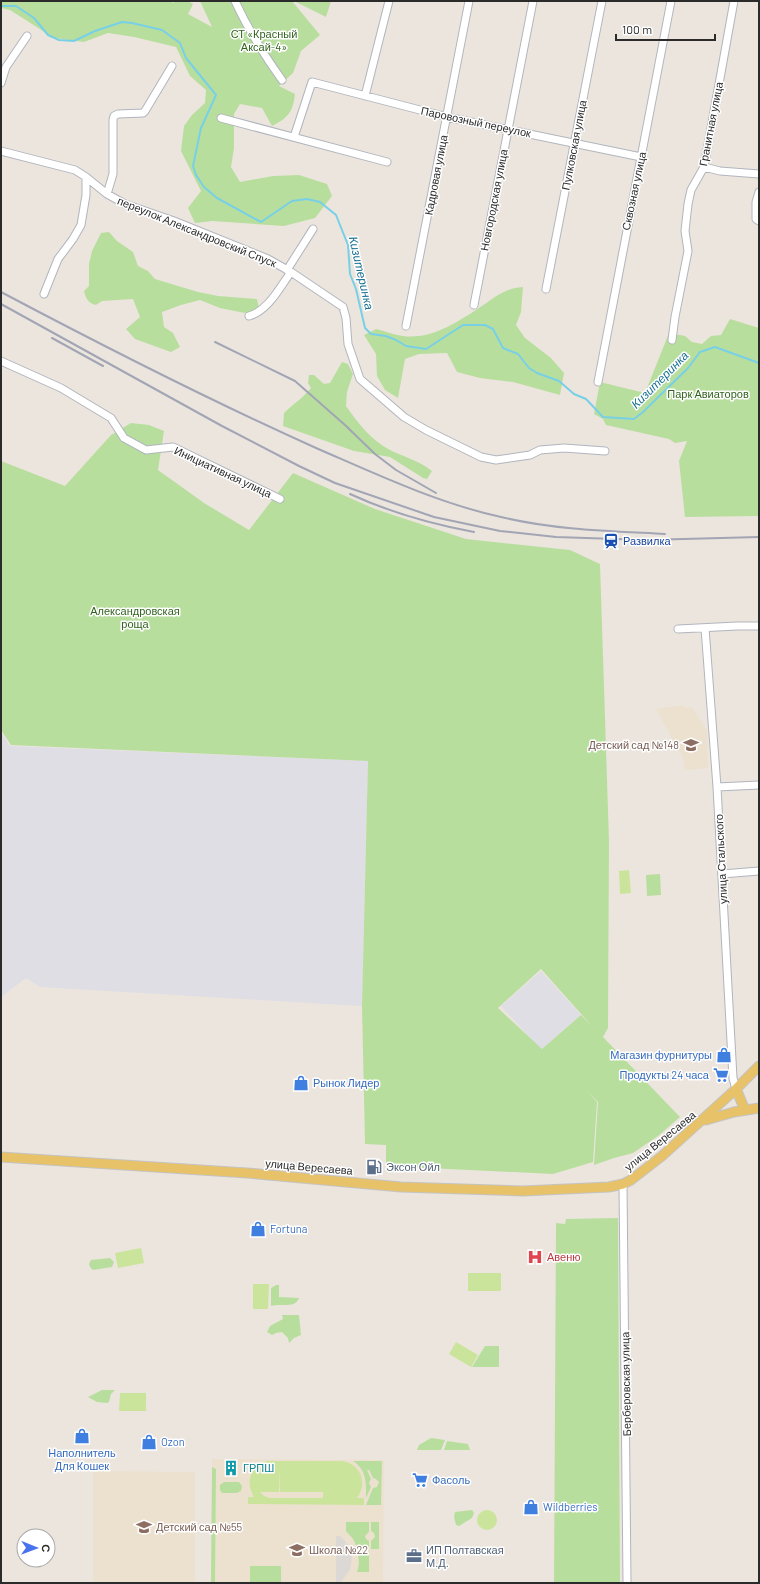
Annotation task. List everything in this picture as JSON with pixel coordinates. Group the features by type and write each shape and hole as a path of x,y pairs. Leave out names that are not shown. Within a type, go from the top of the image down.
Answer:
{"main road":[{"path":"701,1122 759,1066"},
{"path":"736,1089 745,1110"},
{"name":"улица Вересаева","path":"1,1157 247,1173 401,1187 523,1191 591,1189 623,1184 632,1179 662,1156 701,1122 716,1116 759,1108"}],"street":[{"path":"235,1 244,22 282,80"},
{"path":"365,96 389,1"},
{"name":"Кадровая улица","path":"406,326 448,117 469,1"},
{"name":"Новгородская улица","path":"474,305 533,1"},
{"name":"Пулковская улица","path":"546,289 602,1"},
{"name":"Сквозная улица","path":"598,382 671,1"},
{"name":"Гранитная улица","path":"672,340 688,251 685,231 688,204 691,190 704,167 734,1"},
{"path":"1,83 6,67 27,36"},
{"name":"переулок Александровский Спуск","path":"107,194 113,174 114,116 118,114 143,113 172,66"},
{"name":"Паровозный переулок","path":"294,137 312,82 448,117 641,157"},
{"path":"221,118 387,162"},
{"name":"переулок Александровский Спуск","path":"1,151 75,170 107,194 125,204 174,221 268,259 289,271 343,307 346,318 348,344 360,380 404,417 426,430 481,457 496,460 530,455 540,450 564,448 606,451"},
{"path":"704,167 720,171 759,174"},
{"path":"44,294 58,259 73,239 81,225 86,195 86,177"},
{"path":"759,192 756,202 756,219 759,221"},
{"name":"переулок Александровский Спуск","path":"249,316 256,314 264,308 314,230"},
{"name":"Инициативная улица","path":"1,361 61,388 111,418 124,438 146,450 173,447 280,499"},
{"path":"678,629 759,626"},
{"name":"улица Стальского","path":"705,628 717,787 733,1078 736,1089"},
{"path":"717,787 759,785"},
{"path":"722,874 759,871"},
{"name":"Берберовская улица","path":"623,1184 627,1583"}],"shaded area":[{"name":"Детский сад №148","path":"684,705 684,708 692,707 707,731 708,768 685,770 683,758 656,709"},
{"path":"1,732 10,746 368,761 362,1006 40,987 26,978 1,997"},
{"path":"541,971 581,1015 541,1050 501,1006"},
{"name":"Школа №22","path":"212,1459 384,1460 383,1583 211,1583"},
{"name":"Детский сад №55","path":"93,1471 195,1472 195,1583 93,1582"},
{"path":"336,1536 340,1536 345,1541 352,1557 350,1570 340,1583 336,1583"}],"green space":[{"name":"СТ «Красный Аксай-4»","path":"1,1 170,1 173,3 175,1 188,1 193,4 188,14 212,27 200,1 292,1 320,35 301,51 293,73 279,86 295,94 293,105 286,117 272,126 262,108 240,104 234,114 234,148 231,167 240,182 273,176 299,175 327,184 332,196 315,218 284,226 212,221 195,223 188,208 201,191 181,151 184,126 192,115 205,103 206,90 190,76 176,47 134,37 108,33 84,42 54,38 10,10 1,8"},
{"path":"294,1 331,1 326,17"},
{"path":"109,232 117,241 133,252 138,266 148,271 155,279 198,292 218,296 257,299 259,309 245,313 220,308 200,300 162,312 164,327 173,333 180,347 171,352 135,339 126,329 140,317 133,299 102,301 96,305 88,300 84,291 89,286 89,264 92,251 101,233"},
{"path":"523,287 521,312 516,325 525,338 551,358 564,373 560,395 513,382 480,378 457,372 447,353 419,354 405,359 398,398 385,390 377,376 376,354 364,335 376,329 403,336 424,335 435,332 464,318 501,293 511,289"},
{"name":"Парк Авиаторов","path":"730,319 759,328 759,516 685,517 679,461 687,441 675,443 669,439 606,425 603,419 594,414 600,382 645,393 669,333 685,336 692,342 702,344 711,336 721,335"},
{"path":"342,362 348,364 353,374 347,392 346,406 365,431 383,446 432,471 427,479 390,457 354,451 283,426 284,413 311,388 308,383 309,375 314,375 324,384 330,383"},
{"name":"Александровская роща","path":"131,423 149,425 164,431 158,470 204,503 249,530 293,473 375,509 466,539 570,550 600,564 609,841 608,1028 603,1037 680,1117 658,1136 633,1153 594,1165 598,1102 587,1091 597,1102 593,1162 553,1174 386,1166 386,1145 365,1144 362,1006 368,761 11,745 1,730 1,461 65,486 111,435","holes":["541,969 591,1025 581,1015 542,1049 498,1008"]},
{"path":"629,870 631,893 620,894 619,871"},
{"path":"660,874 661,895 647,896 646,875"},
{"path":"618,1218 620,1583 554,1583 556,1223 565,1224 566,1219"},
{"path":"141,1248 144,1263 118,1268 115,1253"},
{"path":"110,1258 114,1262 112,1267 93,1270 90,1267 89,1264 91,1260"},
{"path":"468,1273 501,1273 501,1291 468,1291"},
{"path":"253,1284 269,1284 268,1309 253,1309"},
{"path":"279,1285 279,1297 299,1298 291,1305 271,1306 271,1288"},
{"path":"282,1315 299,1315 301,1335 294,1338 289,1343 288,1338 282,1332 272,1335 267,1332 270,1326 283,1319"},
{"path":"456,1342 478,1355 471,1367 449,1354"},
{"path":"485,1346 499,1346 499,1367 472,1367"},
{"path":"102,1390 115,1390 111,1394 109,1402 97,1402 88,1397"},
{"path":"120,1393 146,1393 146,1411 119,1411"},
{"path":"431,1438 445,1440 441,1450 417,1450 419,1445"},
{"path":"447,1441 468,1444 470,1450 444,1450"},
{"path":"267,1461 342,1461 349,1463 358,1470 361,1475 362,1486 357,1498 364,1498 364,1505 248,1504 248,1497 254,1497 250,1486 251,1476 253,1471","holes":["279,1468 280,1492 323,1492 323,1498 270,1498 264,1496 260,1492 279,1492"]},
{"path":"353,1461 382,1461 381,1505 366,1505 373,1488 377,1487 379,1482 373,1478 369,1470 367,1470 371,1479 369,1483 371,1487 366,1498 365,1477 361,1468"},
{"path":"212,1467 216,1469 215,1583 211,1583"},
{"path":"224,1482 239,1482 242,1486 241,1491 237,1493 222,1493 220,1490 220,1485"},
{"path":"472,1510 474,1513 472,1518 459,1526 456,1525 454,1517 455,1512"},
{"path":"487,1510 494,1513 497,1520 494,1527 487,1530 480,1527 477,1520 480,1513"},
{"path":"346,1522 369,1522 369,1532 365,1536 369,1541 369,1549 358,1549 353,1539 346,1531"},
{"path":"371,1522 379,1522 379,1549 371,1549 371,1541 375,1537 374,1533 371,1531"},
{"path":"358,1552 369,1552 369,1572 357,1572 359,1564"},
{"path":"250,1566 281,1566 281,1583 250,1583"}],"waterway":[{"name":"Кизитеринка","path":"1,6 16,6 34,18 48,35 59,40 74,41 95,31 122,22 162,30 180,43 186,58 216,95 201,128 193,166 196,175 204,187 217,198 261,222 292,201 307,199 320,202 336,215 348,245 350,274 356,289 365,328 371,334 386,336 406,346 426,349 463,325 485,325 493,329 503,348 518,354 529,368 537,373 559,381 574,394 586,399 603,417 634,419 688,368 700,352 715,347 759,363"}],"railway":[{"path":"1,292 118,353 236,411 361,468 430,496 477,511 542,525 603,531 665,534"},
{"path":"1,304 222,426 299,466 335,483 434,517 500,531 556,537 646,540 759,537"},
{"path":"52,338 103,366"},
{"path":"215,342 295,381 345,425 375,454 396,470 436,493"},
{"path":"350,494 410,517 474,532"}],"place":[{"name":"Развилка","path":"611,541"},
{"name":"Детский сад №148","path":"691,745"},
{"name":"Магазин фурнитуры","path":"724,1055"},
{"name":"Продукты 24 часа","path":"721,1075"},
{"name":"Рынок Лидер","path":"301,1083"},
{"name":"Эксон Ойл","path":"374,1167"},
{"name":"Fortuna","path":"258,1229"},
{"name":"Авеню","path":"535,1257"},
{"name":"Наполнитель Для Кошек","path":"82,1436"},
{"name":"Ozon","path":"149,1442"},
{"name":"ГРПШ","path":"231,1468"},
{"name":"Фасоль","path":"420,1480"},
{"name":"Wildberries","path":"531,1507"},
{"name":"Детский сад №55","path":"144,1527"},
{"name":"Школа №22","path":"297,1550"},
{"name":"ИП Полтавская М.Д.","path":"414,1556"}]}
